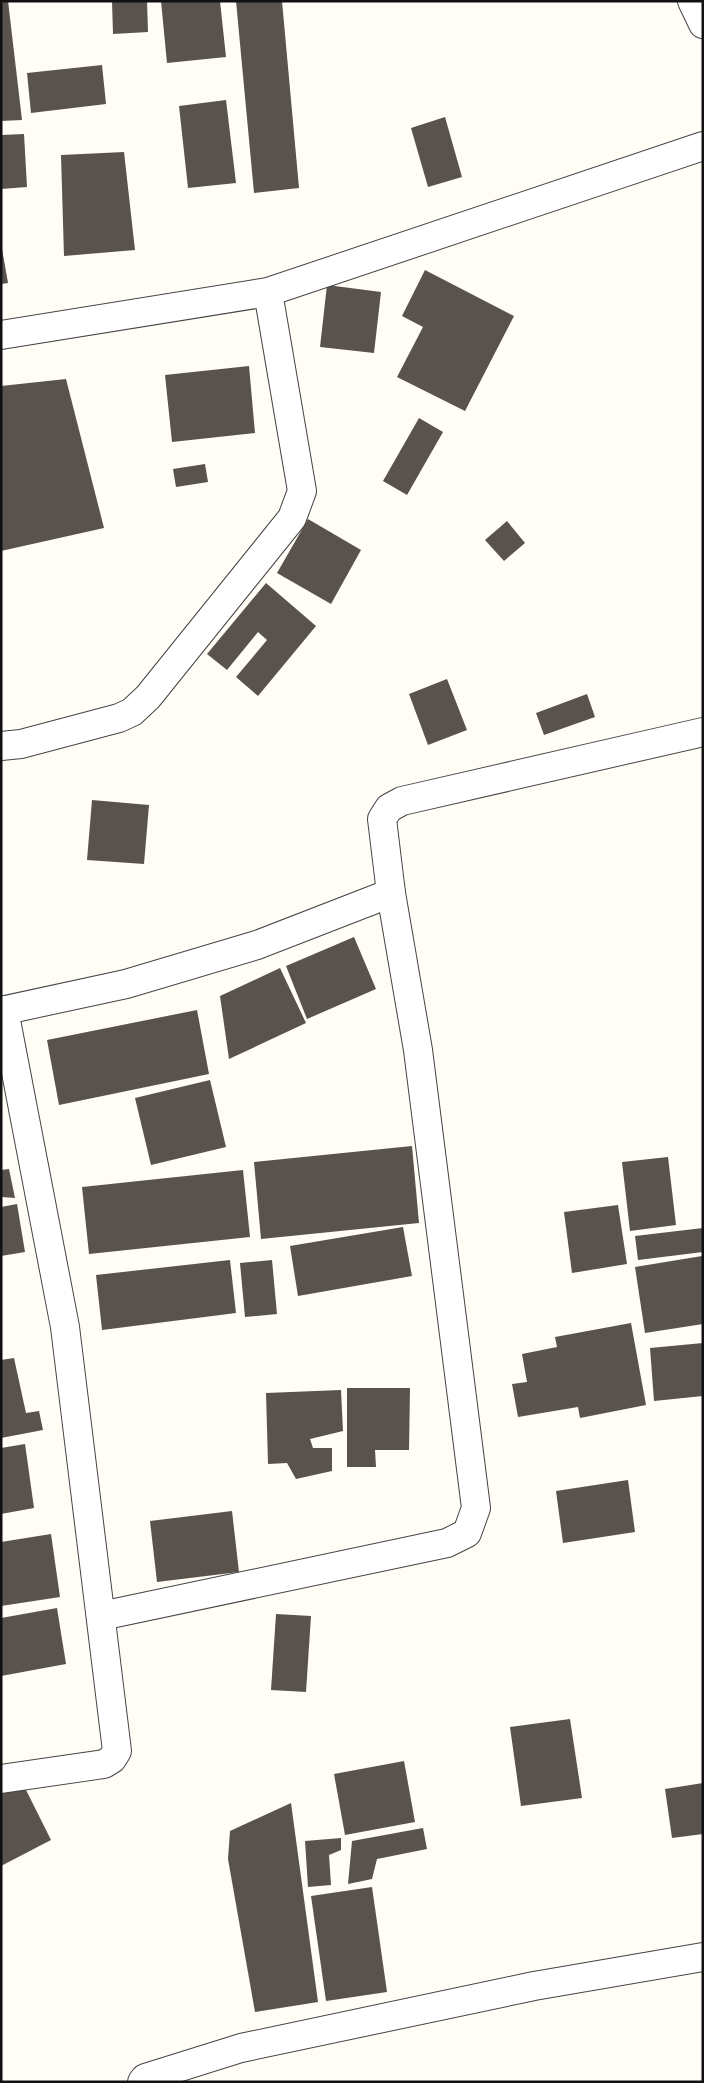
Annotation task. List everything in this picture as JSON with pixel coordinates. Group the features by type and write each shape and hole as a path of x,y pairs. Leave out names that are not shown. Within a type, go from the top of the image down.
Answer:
{"street":[{"path":"692,1 703,24"},
{"path":"1,335 268,292 703,146"},
{"path":"1,746 30,742 119,718 132,712 148,697 292,518 302,490 268,292"},
{"path":"101,1616 447,1543 467,1533 476,1508 418,1050 391,893 382,819 388,808 402,800 703,732"},
{"path":"1,1779 104,1764 112,1759 117,1751 65,1328 2,1010 126,984 257,945 391,893"},
{"path":"142,2082 145,2078 241,2048 534,1986 703,1956"}],"building":[{"path":"1,1 8,1 22,120 1,121"},
{"path":"112,1 147,1 148,32 113,34"},
{"path":"161,1 220,1 226,57 167,63"},
{"path":"236,1 282,1 299,188 254,193"},
{"path":"102,65 106,104 31,113 27,73"},
{"path":"226,100 236,183 188,188 179,106"},
{"path":"445,117 462,177 428,187 411,128"},
{"path":"24,134 27,187 1,189 1,135"},
{"path":"124,152 135,250 64,256 61,155"},
{"path":"1,243 8,283 1,284"},
{"path":"425,270 514,316 465,411 397,377 423,327 402,316"},
{"path":"327,285 381,292 374,353 320,347"},
{"path":"249,366 255,433 172,442 165,375"},
{"path":"66,379 104,528 1,551 1,386"},
{"path":"419,418 443,432 407,495 383,481"},
{"path":"205,464 208,482 176,487 173,469"},
{"path":"308,519 361,550 331,604 277,573"},
{"path":"507,521 525,543 504,561 485,540"},
{"path":"266,583 316,626 258,696 236,677 267,640 258,632 227,670 207,654"},
{"path":"447,679 467,730 428,745 409,694"},
{"path":"587,694 595,717 544,735 536,713"},
{"path":"92,800 149,805 144,864 87,860"},
{"path":"354,937 376,989 307,1019 286,966"},
{"path":"280,968 306,1023 229,1059 220,996"},
{"path":"197,1010 209,1074 59,1105 47,1040"},
{"path":"210,1080 226,1147 151,1165 135,1098"},
{"path":"412,1146 419,1223 261,1239 254,1162"},
{"path":"668,1157 676,1225 630,1231 622,1162"},
{"path":"9,1169 15,1198 1,1197 1,1170"},
{"path":"243,1170 250,1237 89,1254 82,1187"},
{"path":"17,1204 25,1252 1,1256 1,1207"},
{"path":"618,1205 627,1264 572,1273 564,1212"},
{"path":"403,1227 412,1276 298,1296 290,1246"},
{"path":"703,1228 703,1252 638,1260 635,1236"},
{"path":"702,1256 703,1324 645,1333 635,1267"},
{"path":"230,1260 236,1313 102,1330 96,1275"},
{"path":"272,1260 277,1314 245,1317 240,1263"},
{"path":"631,1323 646,1405 580,1418 578,1407 518,1417 512,1384 527,1382 522,1354 557,1347 555,1337"},
{"path":"703,1343 703,1396 654,1401 650,1348"},
{"path":"14,1358 26,1413 39,1411 43,1430 1,1438 1,1360"},
{"path":"347,1388 410,1388 409,1450 375,1450 376,1467 347,1467"},
{"path":"341,1390 343,1431 310,1439 313,1448 332,1448 332,1471 296,1479 287,1463 268,1464 266,1393"},
{"path":"25,1444 34,1508 1,1514 1,1448"},
{"path":"628,1480 635,1532 563,1543 556,1491"},
{"path":"232,1511 239,1572 157,1582 150,1521"},
{"path":"51,1534 60,1597 1,1606 1,1542"},
{"path":"57,1608 66,1664 1,1676 1,1618"},
{"path":"276,1614 311,1616 306,1692 271,1690"},
{"path":"570,1719 582,1798 521,1806 510,1727"},
{"path":"404,1761 415,1822 345,1835 334,1774"},
{"path":"22,1782 51,1840 1,1866 1,1792"},
{"path":"703,1783 703,1834 672,1838 665,1789"},
{"path":"291,1803 318,2002 255,2012 228,1859 230,1831"},
{"path":"423,1828 427,1849 377,1859 372,1879 348,1884 352,1841"},
{"path":"341,1838 341,1850 329,1855 331,1885 308,1887 305,1841"},
{"path":"372,1887 387,1992 326,2001 311,1896"}]}
